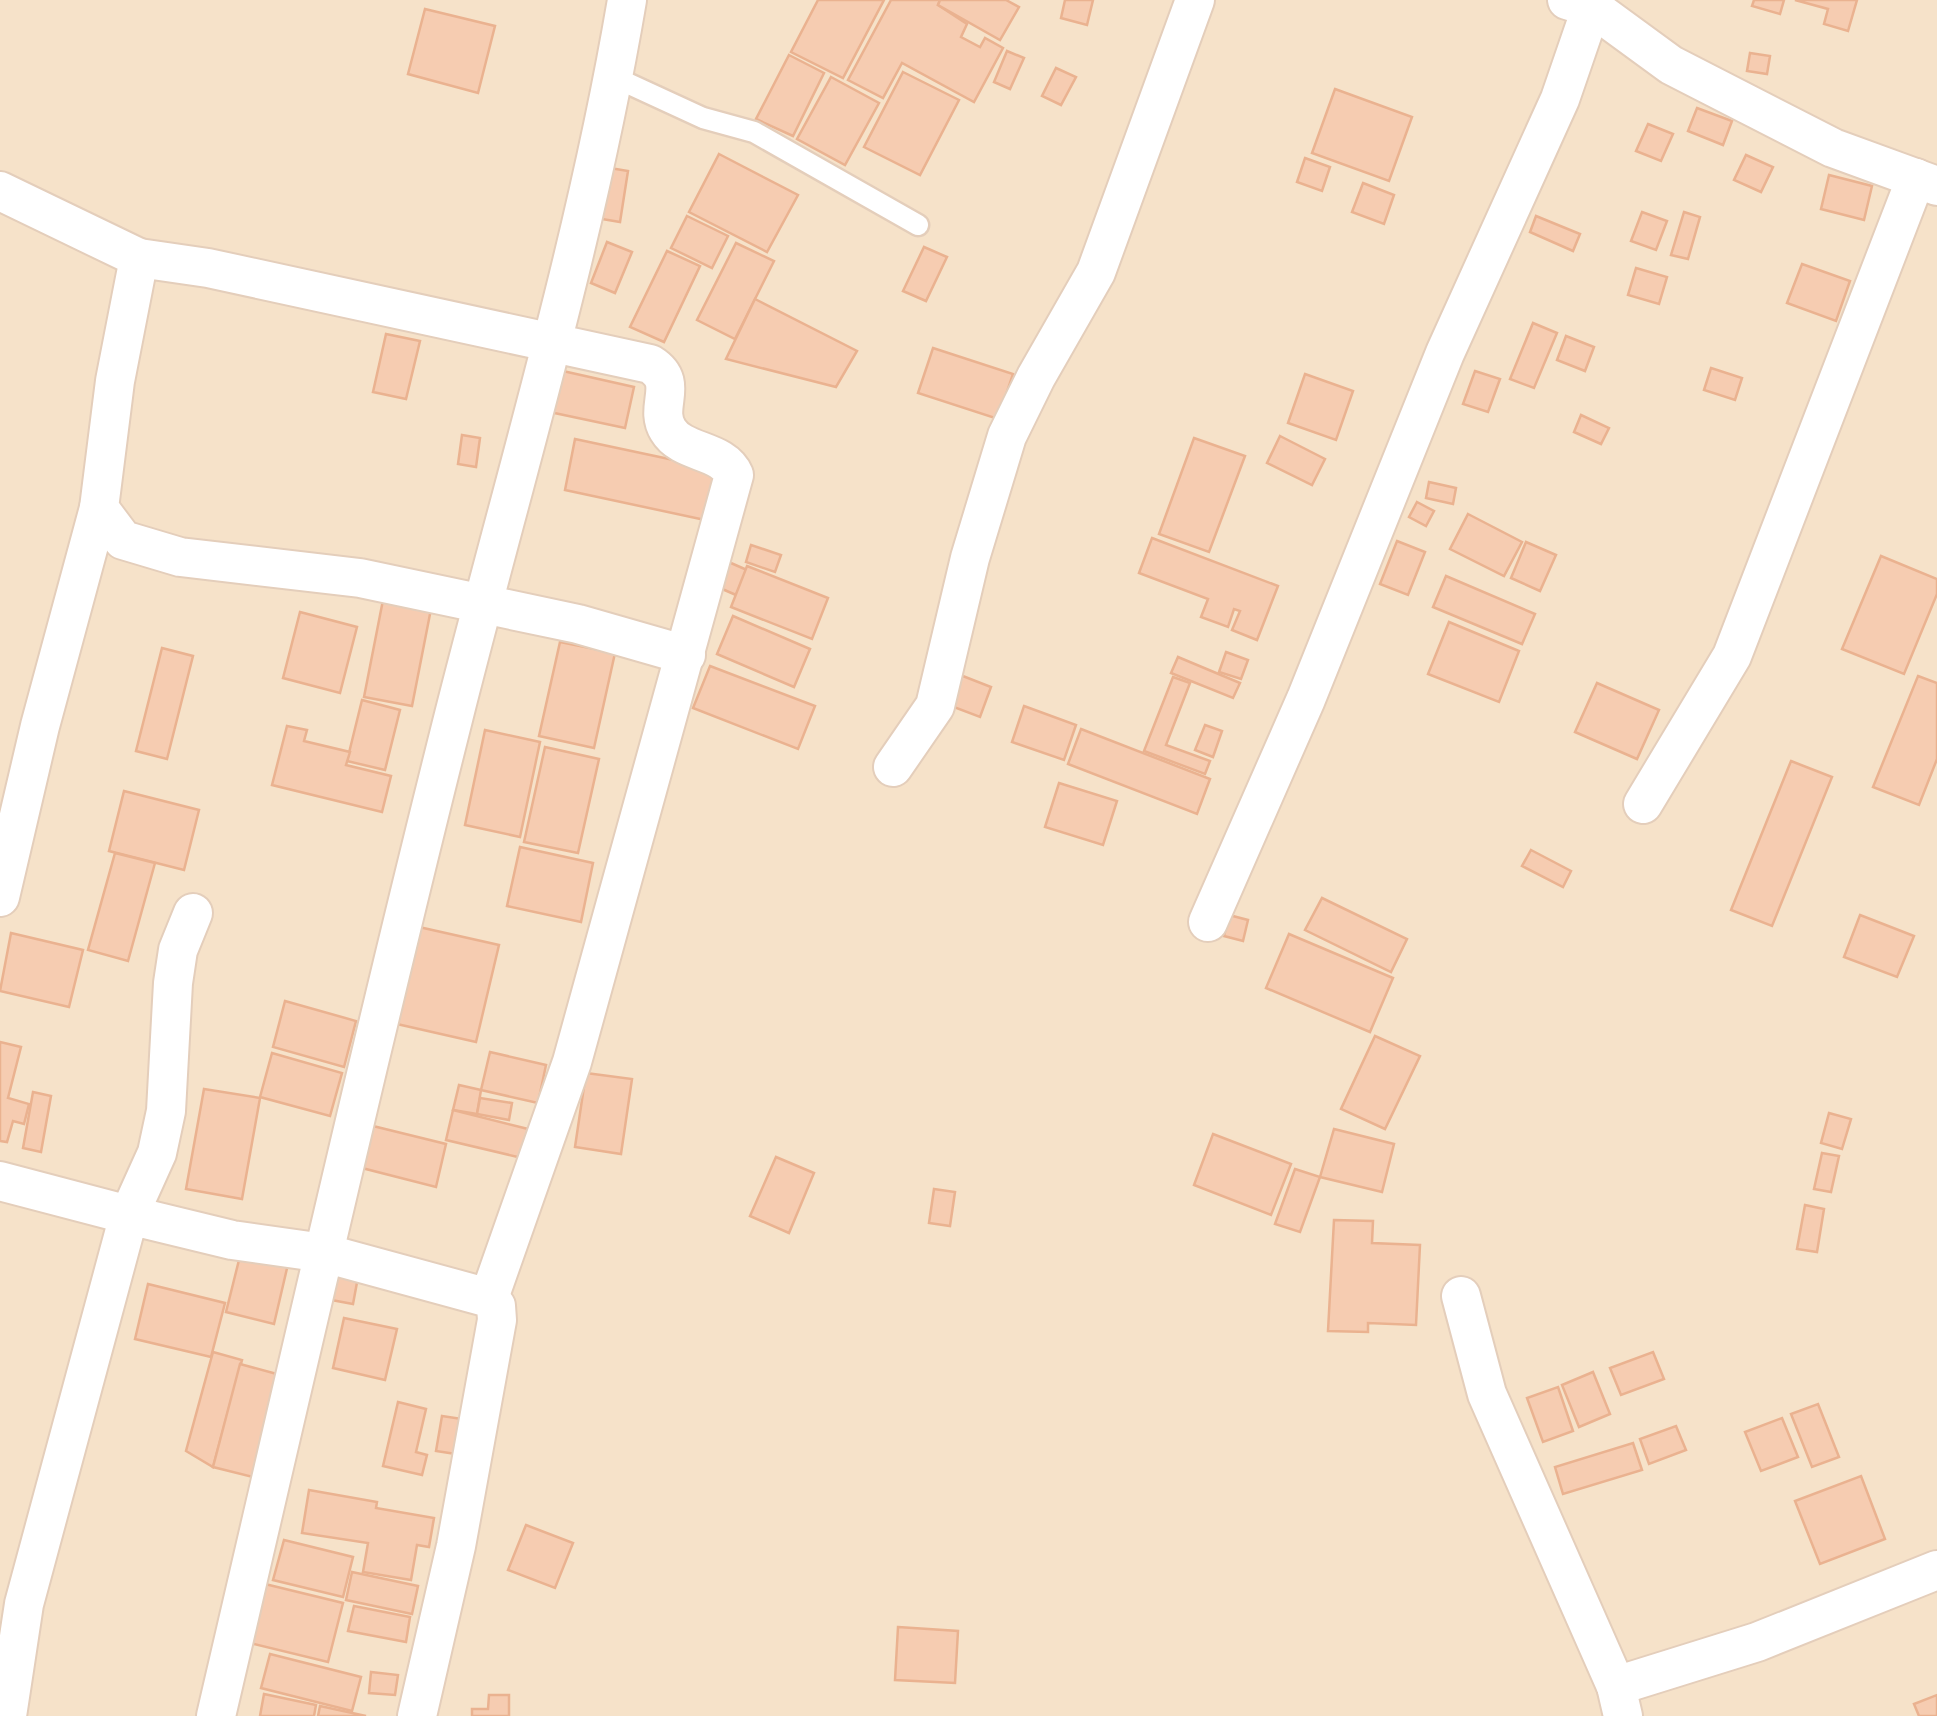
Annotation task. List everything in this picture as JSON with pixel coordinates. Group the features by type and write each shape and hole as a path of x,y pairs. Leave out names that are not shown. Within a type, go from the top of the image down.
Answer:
{"street":[{"path":"216,1716 398,938 551,344 614,77 627,0"},
{"path":"894,767 935,706 970,558 1008,436 1036,377 1096,272 1195,0"},
{"path":"1208,922 1306,700 1445,354 1560,99 1585,3 1670,65 1833,148 1926,182 1732,656 1643,804"},
{"path":"0,191 139,258 208,268 650,364 661,370 666,383 664,417 668,430 680,442 723,462 734,475 572,1062 489,1298"},
{"path":"0,897 98,508 115,381 139,258"},
{"path":"98,508 123,540 180,557 360,578 578,624 686,655"},
{"path":"7,1716 24,1604 129,1214 157,1153 166,1111 172,983 178,950 193,913"},
{"path":"0,1181 232,1240 324,1254 489,1298 496,1306 498,1320 456,1546 417,1716"},
{"path":"1461,1296 1486,1394 1620,1701 1937,1570"}],"lane":[{"path":"614,77 702,118 754,132 918,225"}],"shaded area":[{"path":"0,0 1937,0 1937,1716 0,1716"}],"building":[{"path":"818,0 884,0 843,78 791,52"},
{"path":"891,0 940,0 938,5 967,24 961,37 980,47 985,38 1003,48 974,102 902,63 883,98 848,80"},
{"path":"940,0 1006,0 1019,7 1000,40 938,5"},
{"path":"1065,0 1093,0 1087,25 1061,18"},
{"path":"1754,0 1784,0 1780,14 1752,6"},
{"path":"1795,0 1857,0 1848,31 1824,24 1828,9"},
{"path":"425,9 495,26 478,93 408,74"},
{"path":"1007,51 1024,58 1010,89 994,82"},
{"path":"1750,53 1770,56 1767,74 1747,71"},
{"path":"789,55 824,73 793,136 756,119"},
{"path":"1056,68 1076,77 1061,105 1042,96"},
{"path":"903,72 959,100 920,175 864,147"},
{"path":"831,77 879,103 845,165 797,139"},
{"path":"1335,89 1412,117 1389,181 1312,153"},
{"path":"1697,108 1732,121 1723,145 1688,131"},
{"path":"1648,124 1673,134 1661,161 1636,151"},
{"path":"719,154 798,195 767,252 689,212"},
{"path":"1746,155 1773,167 1761,192 1734,180"},
{"path":"1305,158 1330,167 1322,191 1297,182"},
{"path":"610,168 628,171 620,222 602,219"},
{"path":"1829,175 1872,186 1864,220 1821,209"},
{"path":"1363,183 1394,195 1384,224 1352,212"},
{"path":"1642,212 1667,221 1656,250 1631,241"},
{"path":"1684,212 1700,217 1688,259 1671,255"},
{"path":"687,216 728,236 712,268 671,248"},
{"path":"1536,216 1580,234 1573,251 1530,232"},
{"path":"607,242 632,252 615,293 591,283"},
{"path":"736,243 774,261 735,339 697,320"},
{"path":"924,247 947,257 926,301 903,291"},
{"path":"667,251 700,266 664,342 630,327"},
{"path":"1802,264 1850,281 1836,321 1787,303"},
{"path":"1636,268 1667,277 1659,304 1628,295"},
{"path":"755,299 857,351 836,387 726,359"},
{"path":"1533,323 1557,333 1534,388 1510,379"},
{"path":"386,334 420,341 406,399 373,392"},
{"path":"1566,336 1594,347 1585,371 1557,360"},
{"path":"933,348 1013,374 998,419 918,393"},
{"path":"1711,368 1742,378 1735,400 1704,390"},
{"path":"554,369 634,387 625,428 545,411"},
{"path":"1475,371 1500,379 1488,412 1463,404"},
{"path":"1305,374 1353,391 1336,440 1288,423"},
{"path":"1581,415 1609,428 1601,444 1574,432"},
{"path":"462,435 480,438 476,467 458,464"},
{"path":"1280,436 1325,459 1312,485 1267,463"},
{"path":"1194,438 1245,456 1209,552 1159,534"},
{"path":"575,439 716,469 705,520 565,490"},
{"path":"1429,482 1456,488 1453,504 1426,498"},
{"path":"1417,502 1434,511 1426,526 1409,517"},
{"path":"1468,514 1522,542 1504,576 1450,549"},
{"path":"1152,538 1278,586 1257,640 1232,630 1240,611 1234,609 1228,627 1201,617 1208,599 1139,573"},
{"path":"1397,541 1425,552 1408,595 1380,584"},
{"path":"1526,542 1556,555 1540,591 1511,578"},
{"path":"751,545 781,555 775,572 746,562"},
{"path":"1881,556 1937,579 1937,594 1904,674 1842,649"},
{"path":"724,560 747,570 736,595 713,585"},
{"path":"747,566 828,598 812,639 731,607"},
{"path":"1446,576 1535,614 1522,644 1433,607"},
{"path":"383,600 431,609 412,706 364,697"},
{"path":"300,612 357,627 340,693 283,678"},
{"path":"733,616 810,649 794,687 717,654"},
{"path":"1449,622 1519,651 1499,702 1428,674"},
{"path":"560,642 615,653 594,748 539,736"},
{"path":"162,648 193,656 167,759 136,751"},
{"path":"1226,652 1248,660 1241,679 1219,672"},
{"path":"1178,657 1240,683 1233,698 1171,673"},
{"path":"710,666 815,706 798,749 693,708"},
{"path":"950,671 991,687 980,717 938,701"},
{"path":"1918,676 1937,683 1937,759 1919,805 1873,787"},
{"path":"1173,677 1190,683 1166,745 1210,761 1205,774 1144,751"},
{"path":"1597,683 1659,710 1637,759 1575,732"},
{"path":"362,700 400,710 385,770 347,761"},
{"path":"1024,706 1076,725 1064,760 1012,742"},
{"path":"1205,725 1222,731 1213,757 1195,750"},
{"path":"287,726 307,730 304,741 350,752 346,765 391,776 382,812 272,785"},
{"path":"1081,729 1210,779 1197,814 1068,764"},
{"path":"485,730 540,742 520,837 465,825"},
{"path":"545,747 599,759 578,853 524,842"},
{"path":"1791,761 1832,777 1772,926 1731,910"},
{"path":"1059,783 1117,801 1103,845 1045,827"},
{"path":"124,791 199,810 184,870 109,851"},
{"path":"520,847 593,863 581,922 507,906"},
{"path":"1531,850 1571,871 1563,887 1522,866"},
{"path":"115,853 155,863 128,961 88,950"},
{"path":"1322,898 1407,939 1391,972 1305,930"},
{"path":"1229,915 1248,920 1243,941 1224,936"},
{"path":"1860,915 1914,936 1897,977 1844,957"},
{"path":"419,927 499,945 476,1042 397,1024"},
{"path":"11,933 83,950 69,1007 0,991"},
{"path":"1289,934 1393,978 1370,1032 1266,988"},
{"path":"285,1001 356,1021 344,1067 273,1047"},
{"path":"1375,1036 1420,1056 1385,1129 1341,1109"},
{"path":"0,1042 21,1047 8,1098 29,1104 24,1124 13,1121 7,1142 0,1141"},
{"path":"490,1052 546,1065 538,1103 481,1090"},
{"path":"272,1053 342,1073 330,1116 260,1097"},
{"path":"586,1073 632,1079 621,1154 575,1147"},
{"path":"459,1085 481,1090 477,1114 453,1110"},
{"path":"204,1089 260,1098 242,1199 186,1189"},
{"path":"33,1092 51,1096 41,1152 23,1148"},
{"path":"480,1098 512,1103 509,1120 477,1114"},
{"path":"453,1110 528,1129 522,1158 446,1140"},
{"path":"1829,1113 1851,1119 1842,1149 1821,1143"},
{"path":"373,1126 446,1144 436,1187 362,1168"},
{"path":"1334,1129 1394,1144 1382,1192 1320,1177"},
{"path":"1213,1134 1291,1164 1271,1215 1194,1185"},
{"path":"1822,1153 1839,1156 1831,1192 1814,1189"},
{"path":"776,1157 814,1173 789,1233 750,1216"},
{"path":"1295,1169 1320,1177 1300,1232 1275,1224"},
{"path":"934,1189 955,1192 950,1226 929,1223"},
{"path":"1805,1205 1824,1209 1817,1252 1797,1249"},
{"path":"1334,1220 1373,1221 1372,1243 1420,1245 1416,1325 1368,1323 1368,1332 1328,1331"},
{"path":"241,1252 288,1264 274,1324 226,1312"},
{"path":"332,1272 358,1277 353,1304 326,1299"},
{"path":"148,1284 225,1303 211,1357 135,1339"},
{"path":"344,1318 397,1329 385,1380 333,1368"},
{"path":"213,1352 242,1360 213,1467 186,1451"},
{"path":"1653,1352 1664,1379 1621,1395 1610,1368"},
{"path":"240,1364 284,1376 257,1478 213,1467"},
{"path":"1593,1372 1610,1414 1579,1427 1562,1385"},
{"path":"1558,1387 1573,1431 1543,1442 1527,1398"},
{"path":"398,1402 426,1409 416,1452 427,1455 422,1475 383,1466"},
{"path":"1818,1404 1839,1457 1812,1467 1791,1414"},
{"path":"442,1416 462,1419 456,1454 436,1451"},
{"path":"1782,1418 1798,1457 1761,1471 1745,1432"},
{"path":"1676,1426 1686,1450 1649,1464 1640,1439"},
{"path":"1633,1443 1642,1470 1563,1494 1555,1467"},
{"path":"1861,1476 1885,1539 1820,1564 1795,1501"},
{"path":"309,1490 377,1502 376,1508 434,1518 429,1547 417,1545 411,1580 363,1572 368,1543 302,1533"},
{"path":"526,1525 573,1543 555,1588 508,1570"},
{"path":"284,1540 353,1557 343,1597 273,1580"},
{"path":"352,1572 418,1586 412,1614 346,1600"},
{"path":"265,1584 343,1603 328,1662 250,1643"},
{"path":"354,1606 410,1617 406,1642 348,1631"},
{"path":"898,1627 958,1631 955,1683 895,1680"},
{"path":"270,1654 361,1677 352,1711 261,1688"},
{"path":"371,1672 398,1675 395,1695 369,1693"},
{"path":"264,1694 316,1705 314,1716 260,1716"},
{"path":"489,1695 509,1695 509,1716 472,1716 472,1709 488,1709"},
{"path":"1937,1695 1937,1716 1919,1716 1914,1704"},
{"path":"320,1706 366,1716 318,1716"}]}
